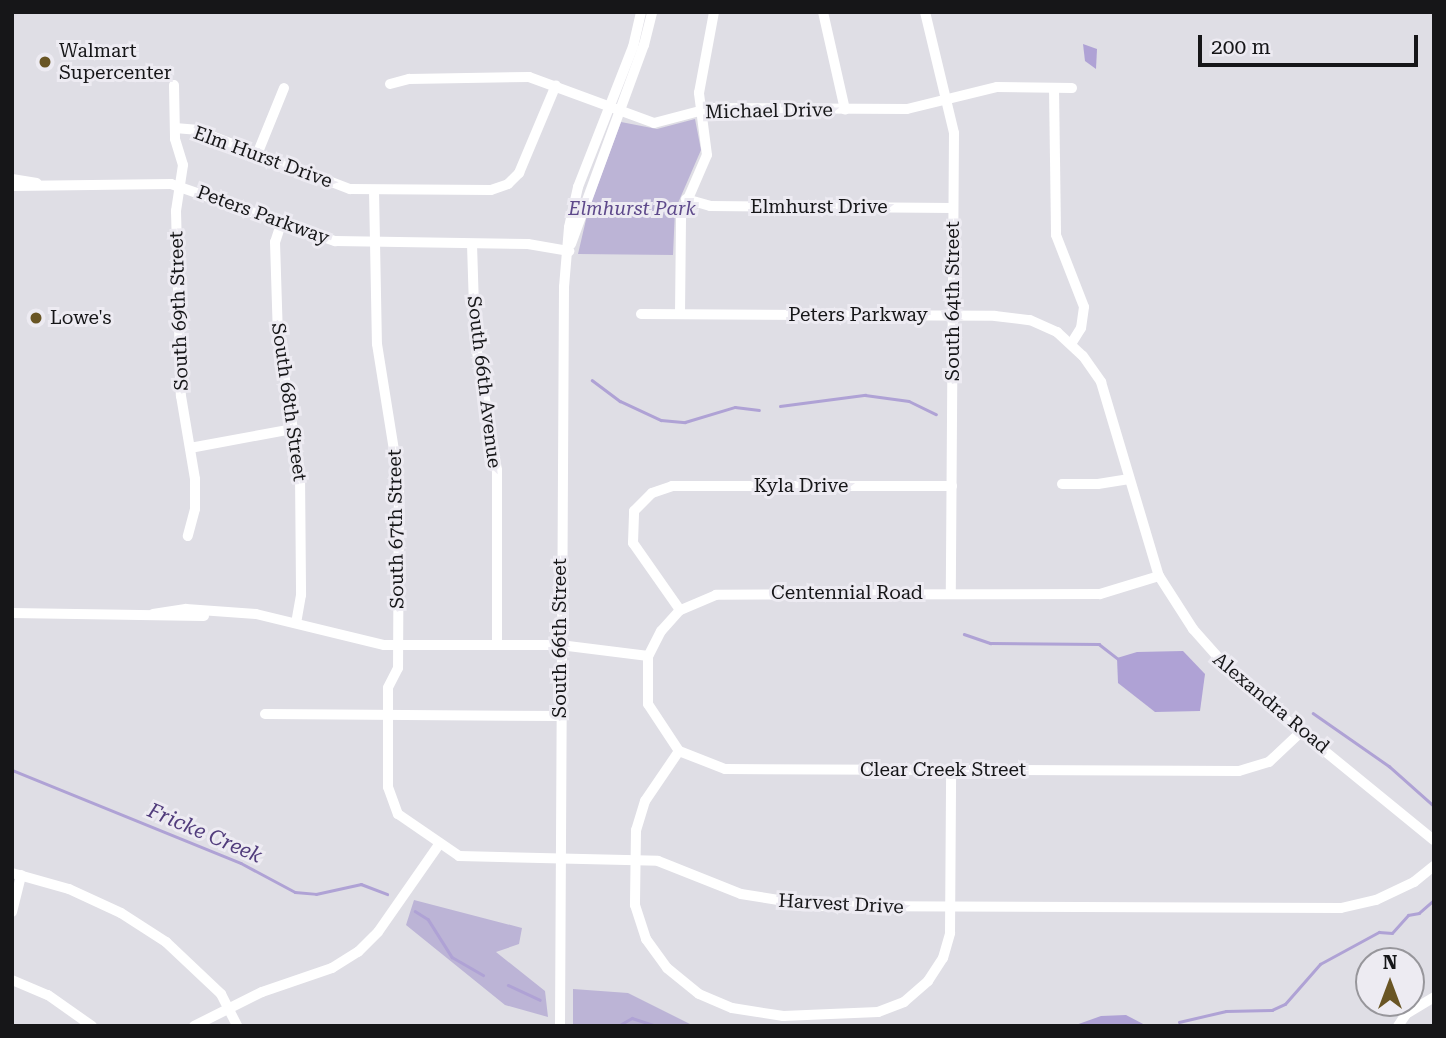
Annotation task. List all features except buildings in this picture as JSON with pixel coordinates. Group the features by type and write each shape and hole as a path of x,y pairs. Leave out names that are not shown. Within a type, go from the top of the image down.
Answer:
{"street":[{"name":"South 66th Street","path":"560,1026 561,359 569,251 641,12"},
{"name":"South 66th Street","path":"613,109 644,45 652,12"},
{"path":"680,314 680,223 686,199 707,155 699,93 714,12"},
{"path":"823,12 845,110"},
{"name":"South 64th Street","path":"925,12 954,133 951,594"},
{"name":"Michael Drive","path":"390,84 513,76 556,85 654,123 701,110 907,109 997,87 1072,88"},
{"name":"South 69th Street","path":"174,85 175,128 183,161 176,211 181,396 190,448 195,509 188,536"},
{"path":"374,190 491,190 508,184 522,168 556,85"},
{"path":"258,152 284,88"},
{"path":"1054,88 1053,212 1062,256 1084,307 1081,328 1071,344"},
{"name":"Elm Hurst Drive","path":"175,128 197,130 351,189 374,190"},
{"path":"12,179 41,184"},
{"path":"12,186 41,184"},
{"name":"Peters Parkway","path":"41,184 180,186 335,241 528,244 569,251"},
{"name":"South 67th Street","path":"374,190 377,344 398,482 398,645 388,715 390,802 398,814 440,843"},
{"name":"Elmhurst Drive","path":"686,199 710,206 953,208"},
{"name":"South 68th Street","path":"281,224 275,243 278,337 300,473 301,595 296,622"},
{"name":"South 66th Avenue","path":"472,244 475,340 496,470 496,645"},
{"name":"Peters Parkway","path":"641,314 953,315 1030,320 1071,344"},
{"name":"Alexandra Road","path":"1071,344 1101,382 1159,576 1213,655 1434,840"},
{"path":"190,448 293,429"},
{"path":"1062,484 1098,484 1128,479"},
{"name":"Kyla Drive","path":"681,610 633,543 634,511 652,493 672,486 952,486"},
{"name":"Centennial Road","path":"648,656 661,631 681,610 706,597 734,593 1100,594 1159,576"},
{"path":"12,613 153,614 186,609 296,622 355,641 398,645 560,645 648,656 648,704 679,751 645,801 634,859 635,905 646,939 667,968 699,994 732,1008 783,1016 878,1012 904,1002 928,981 943,958 952,908 951,770"},
{"path":"265,714 560,716"},
{"name":"Clear Creek Street","path":"679,751 724,769 1239,771 1269,762 1301,731"},
{"path":"194,1026 230,1008 332,968 358,952 378,932 440,843"},
{"name":"Harvest Drive","path":"440,843 467,859 658,861 741,894 779,903 952,908 1341,908 1376,900 1414,882 1434,866"},
{"path":"12,912 17,874 69,889 121,914 193,966 230,1008 237,1026"},
{"path":"12,980 48,995 92,1026"},
{"path":"1398,1026 1406,1014 1434,997"}],"green space":[{"name":"Elmhurst Park","path":"695,119 701,150 675,210 673,255 578,254 588,211 621,122 657,129"},
{"path":"414,900 522,928 519,944 496,952 545,991 548,1017 505,1005 406,925"},
{"path":"573,989 628,993 694,1026 573,1026"}],"shaded area":[{"path":"1083,44 1097,49 1096,69 1085,61"},
{"path":"1183,651 1205,674 1200,711 1155,712 1118,683 1117,658 1137,652"},
{"path":"1126,1015 1147,1026 1073,1026 1101,1016"}],"waterway":[{"path":"592,380 620,401 661,420 685,422 735,407 759,410"},
{"path":"780,406 865,395 909,401 936,414"},
{"path":"964,634 990,643 1099,644 1117,658"},
{"path":"1313,713 1389,766 1434,806"},
{"name":"Fricke Creek","path":"12,770 241,863 295,892 316,894 361,884 387,894"},
{"name":"Fricke Creek","path":"1179,1022 1226,1011 1272,1010 1285,1004 1320,964 1379,932 1392,933 1408,915 1419,913 1434,900"},
{"name":"Fricke Creek","path":"415,911 428,919 452,957 483,975"},
{"name":"Fricke Creek","path":"508,985 540,1000"},
{"name":"Fricke Creek","path":"618,1026 632,1018 657,1026"}],"place":[{"name":"Walmart Supercenter","path":"45,62"},
{"name":"Lowe's","path":"36,318"}]}
